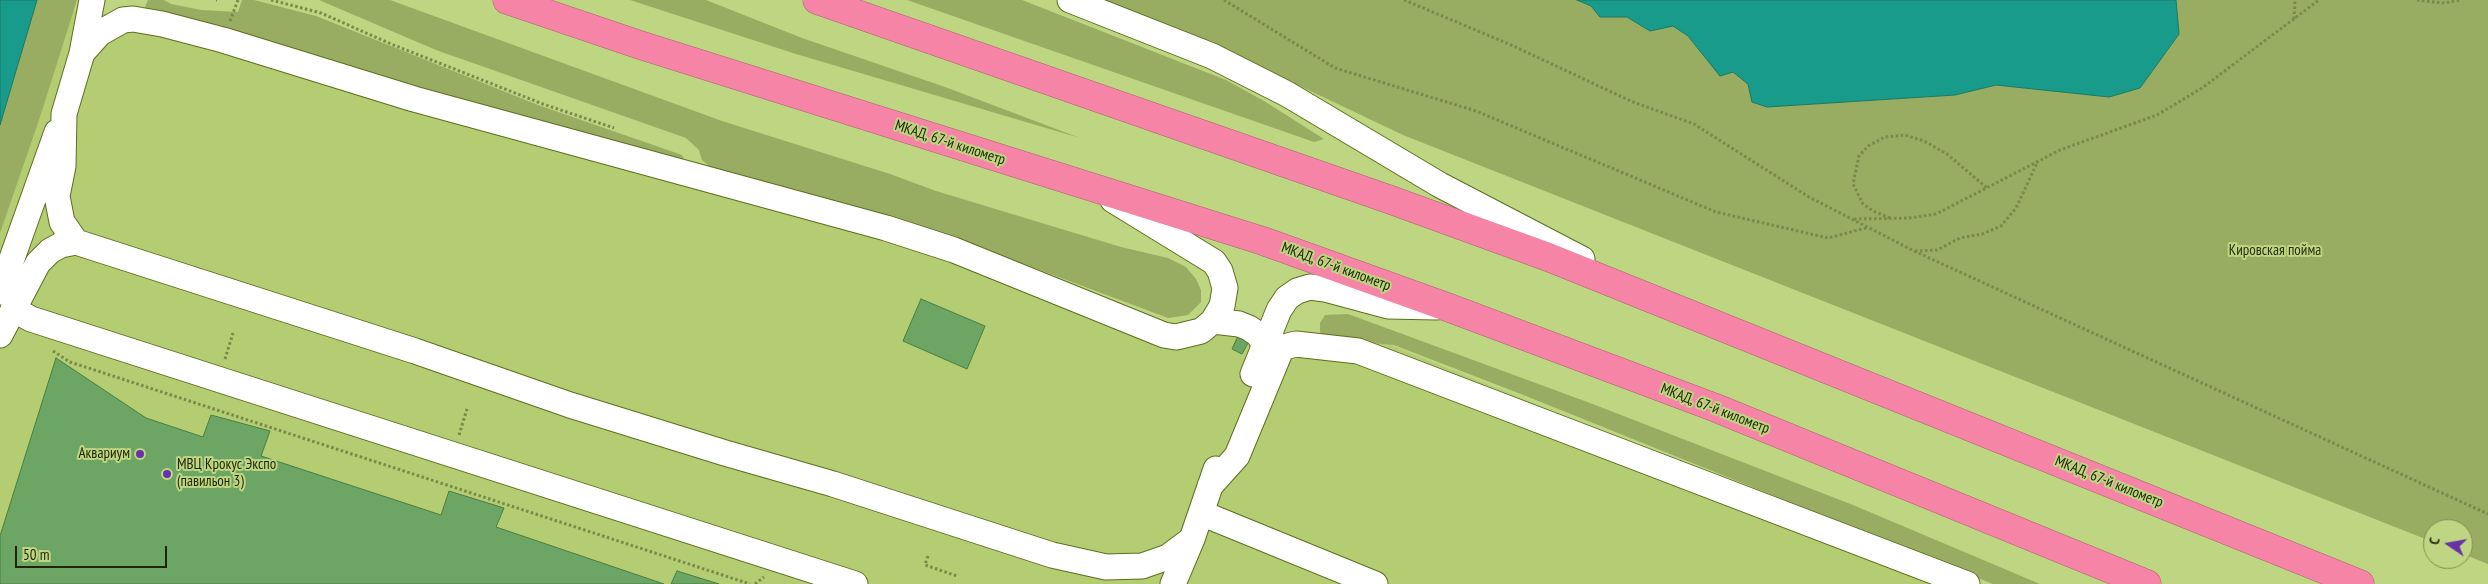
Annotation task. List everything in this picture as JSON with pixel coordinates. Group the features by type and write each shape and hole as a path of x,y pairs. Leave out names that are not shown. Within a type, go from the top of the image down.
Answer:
{"highway":[{"name":"МКАД, 67-й километр","path":"507,0 640,46 1263,241 1716,408 2146,584"},
{"name":"МКАД, 67-й километр","path":"817,0 1392,200 1548,257 2360,584"}],"street":[{"path":"0,335 6,300 82,53 92,0"},
{"path":"1070,0 1212,56 1287,94 1440,185 1496,215 1715,324"},
{"path":"82,53 100,33 123,20 133,19 162,24 223,40 414,99 894,231 954,250 1164,335 1188,336 1201,331 1213,321 1222,306 1225,288 1220,271 1214,262 1094,189"},
{"path":"64,114 63,166 57,206 66,229 76,242"},
{"path":"6,300 50,251 61,245 76,242 369,336 578,407 725,453 833,484 1043,552 1106,567 1142,566 1168,557 1192,539"},
{"path":"1173,584 1192,539 1210,486 1264,345 1279,310 1288,298 1297,291 1310,288 1388,306 1446,307"},
{"path":"1296,344 1290,332 1291,325 1302,306 1312,301 1347,295"},
{"path":"6,300 30,319 855,584"},
{"path":"1213,321 1239,324 1249,328 1259,335 1264,345"},
{"path":"1210,486 1237,456 1280,352 1288,345 1296,344 1358,351 1967,584"},
{"path":"1201,513 1375,584"},
{"path":"1106,567 1124,584"}],"path":[{"path":"228,27 238,0"},
{"path":"271,0 321,13 391,44 543,104 622,131"},
{"path":"1224,0 1336,68 1476,111 1716,212 1828,238 1867,228"},
{"path":"1404,0 1509,44 1633,102 1694,124 1809,196 1867,228 2488,514"},
{"path":"2294,20 2295,0"},
{"path":"1852,220 1895,219 1936,214 2060,150 2157,115 2202,88 2319,0"},
{"path":"2416,0 2443,3 2461,0"},
{"path":"1895,219 1878,214 1863,204 1853,184 1859,156 1868,146 1885,137 1905,135 1924,140 1947,154 1986,188"},
{"path":"1914,251 1937,250 1960,238 1982,234 2001,226 2016,208 2037,162"},
{"path":"49,349 70,362 750,584"},
{"path":"928,556 925,565 957,576"}],"shaded area":[{"path":"61,10 256,28 1175,326 1381,341 1977,584 0,584 0,178"}],"green space":[{"path":"37,0 77,0 40,117 0,233 0,125"},
{"path":"148,0 164,0 171,4 201,10 238,12 242,0 254,0 316,16 538,105 682,155 685,162 143,12"},
{"path":"319,0 390,0 722,121 890,174 936,191 1121,247 1168,258 1186,267 1196,279 1201,290 1201,302 1188,315 1168,318 965,242 714,170 702,160 699,150 686,138 436,50"},
{"path":"630,0 706,0 802,38 945,87 1080,138 796,54"},
{"path":"907,0 1022,0 1226,80 1264,101 1324,139 1314,142"},
{"name":"Кировская пойма","path":"1096,0 1577,0 1591,6 1600,16 1627,17 1650,31 1673,26 1688,36 1708,61 1733,72 1748,84 1767,107 1955,95 1996,85 2109,97 2140,88 2179,34 2176,0 2488,0 2488,564 2473,558 2473,519 2423,519 2423,538 1403,135 1220,48"},
{"path":"1348,314 1590,403 1853,505 2040,584 1993,584 1526,396 1394,345 1328,339 1320,332 1320,323 1325,315"}],"water":[{"path":"0,0 37,0 0,125"},
{"path":"1577,0 2176,0 2179,34 2140,88 2109,97 1996,85 1955,95 1767,107 1752,102 1748,84 1733,72 1720,76 1688,36 1673,26 1650,31 1627,17 1600,17 1591,6"}],"building":[{"path":"921,299 985,326 967,369 903,341"},
{"path":"1238,336 1249,341 1242,354 1232,349"},
{"name":"МВЦ Крокус Экспо (павильон 3)","path":"56,358 146,418 203,437 211,415 270,431 261,456 441,515 449,491 504,508 496,527 664,584 0,584 0,536"},
{"path":"677,571 706,580 719,584 671,584"}],"place":[{"name":"Аквариум","path":"140,454"},
{"name":"МВЦ Крокус Экспо (павильон 3)","path":"167,474"}]}
